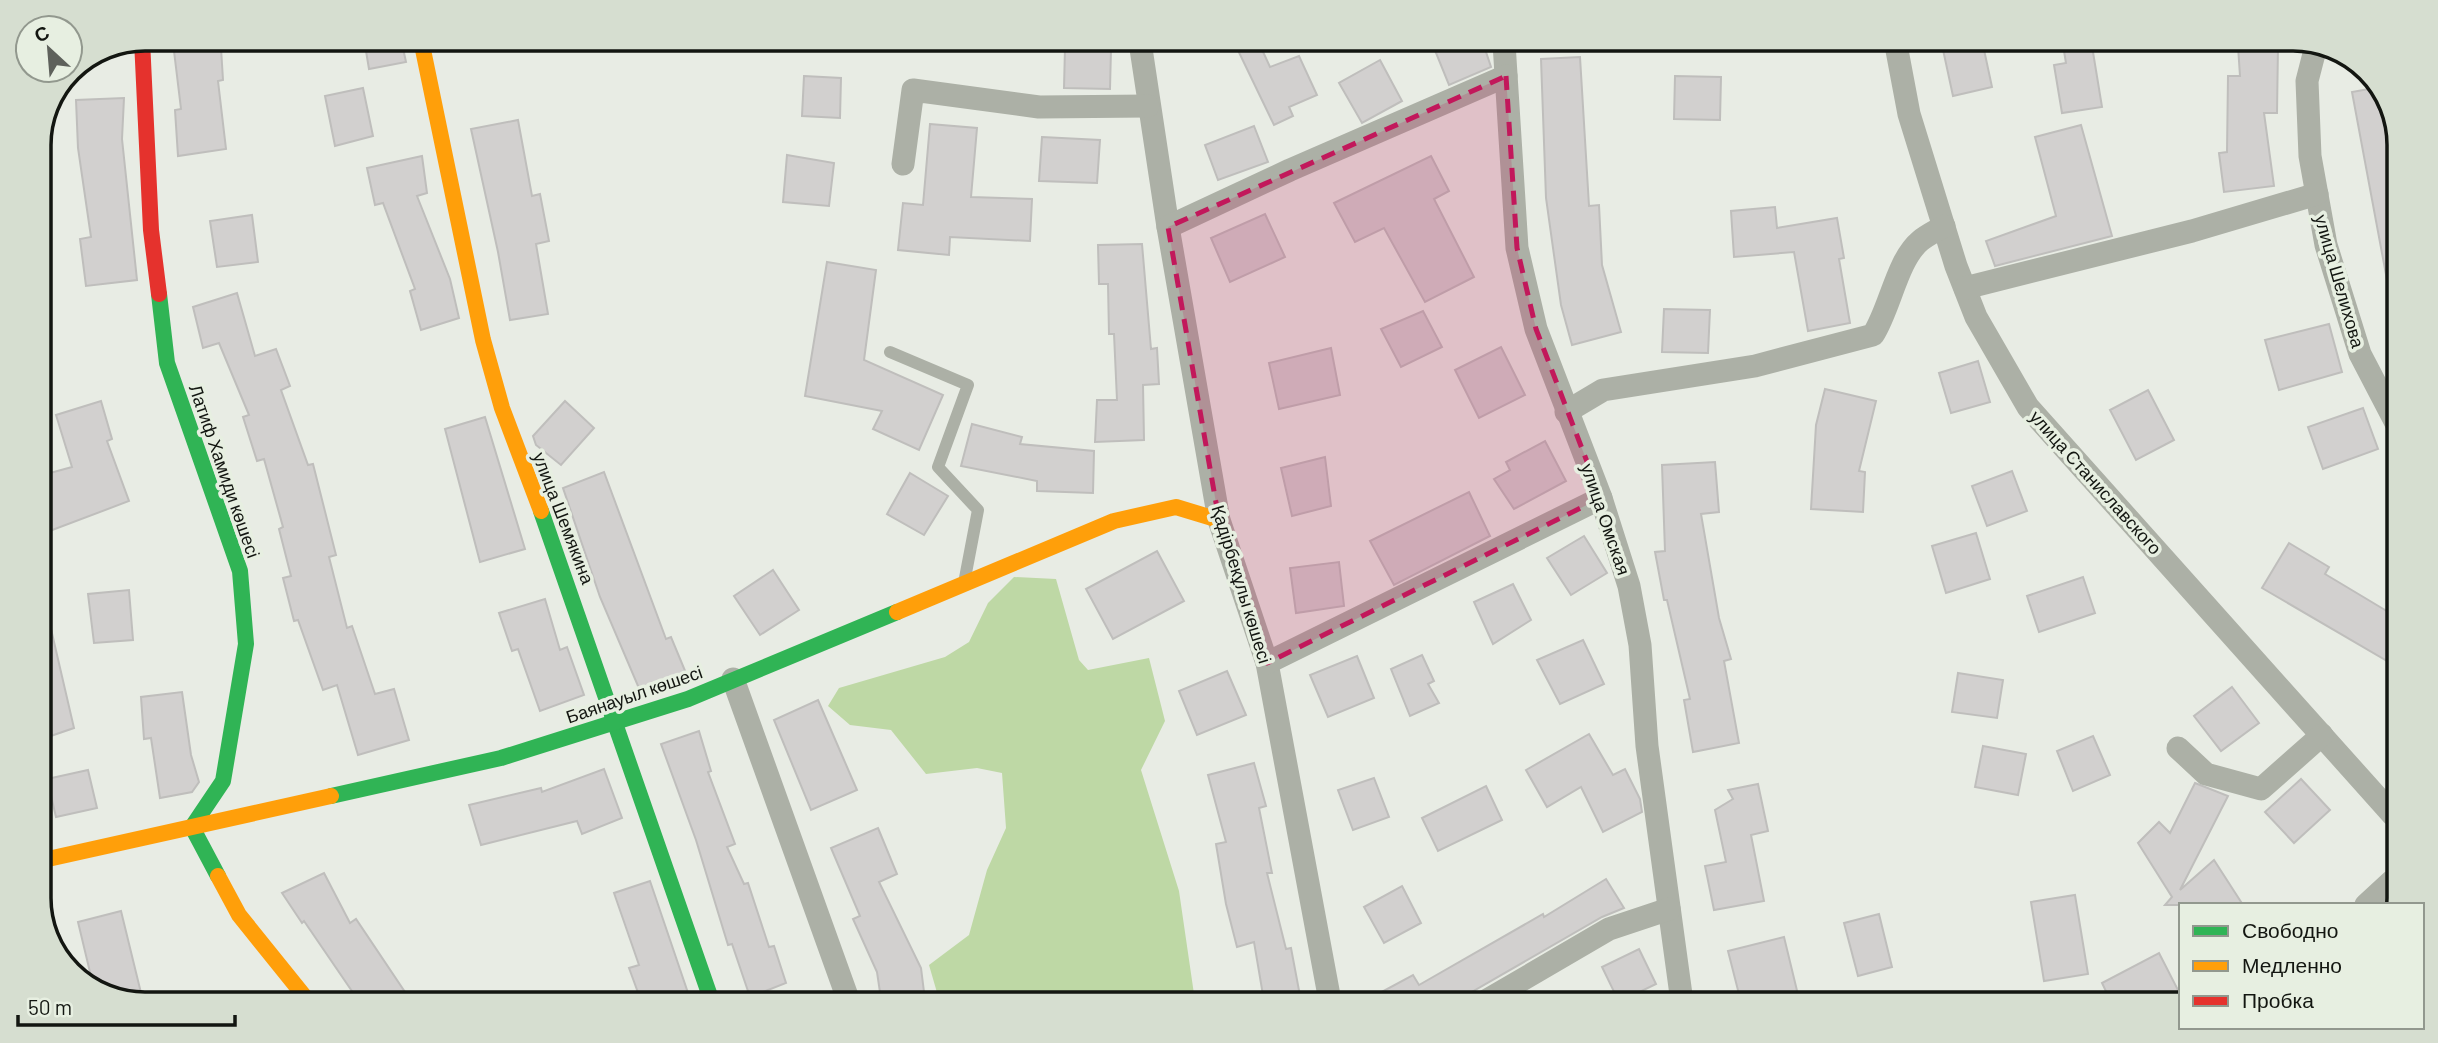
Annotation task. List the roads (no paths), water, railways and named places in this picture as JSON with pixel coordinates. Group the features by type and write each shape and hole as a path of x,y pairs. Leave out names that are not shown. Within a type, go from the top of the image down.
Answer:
{"street":[{"name":"Латиф Хамиди көшесі","path":"143,51 151,230 167,363 240,571 246,643 223,781 192,827"},
{"name":"улица Шемякина","path":"423,51 483,340 502,408 576,604 614,722 709,992"},
{"name":"Қадірбекұлы көшесі","path":"1141,51 1168,228 1219,520 1268,663 1328,992"},
{"name":"улица Омская","path":"1504,51 1517,248 1536,330 1601,498 1629,586 1640,645 1647,746 1681,992"},
{"name":"улица Станиславского","path":"1897,51 1909,114 1965,288 1976,317 2028,407 2387,808"},
{"name":"улица Шелихова","path":"2314,54 2307,81 2310,156 2326,245 2360,354 2387,407"},
{"path":"1168,228 1290,170 1506,76"},
{"path":"903,164 913,90 1039,107 1149,106"},
{"path":"1965,288 2192,231 2317,194"},
{"path":"1566,412 1604,390 1755,366 1873,335 1882,320 1907,257 1918,242 1944,226"},
{"path":"1268,663 1601,498"},
{"name":"Баянауыл көшесі","path":"51,858 501,758 688,699 1114,521 1176,507 1219,520"},
{"path":"733,679 845,992"},
{"path":"2178,748 2206,774 2261,789 2322,735"},
{"path":"192,827 239,915 301,992"},
{"path":"2368,903 2387,886"},
{"path":"1500,992 1609,929 1669,909"}],"lane":[{"path":"890,352 968,385 938,467 978,510 964,582"}]}
